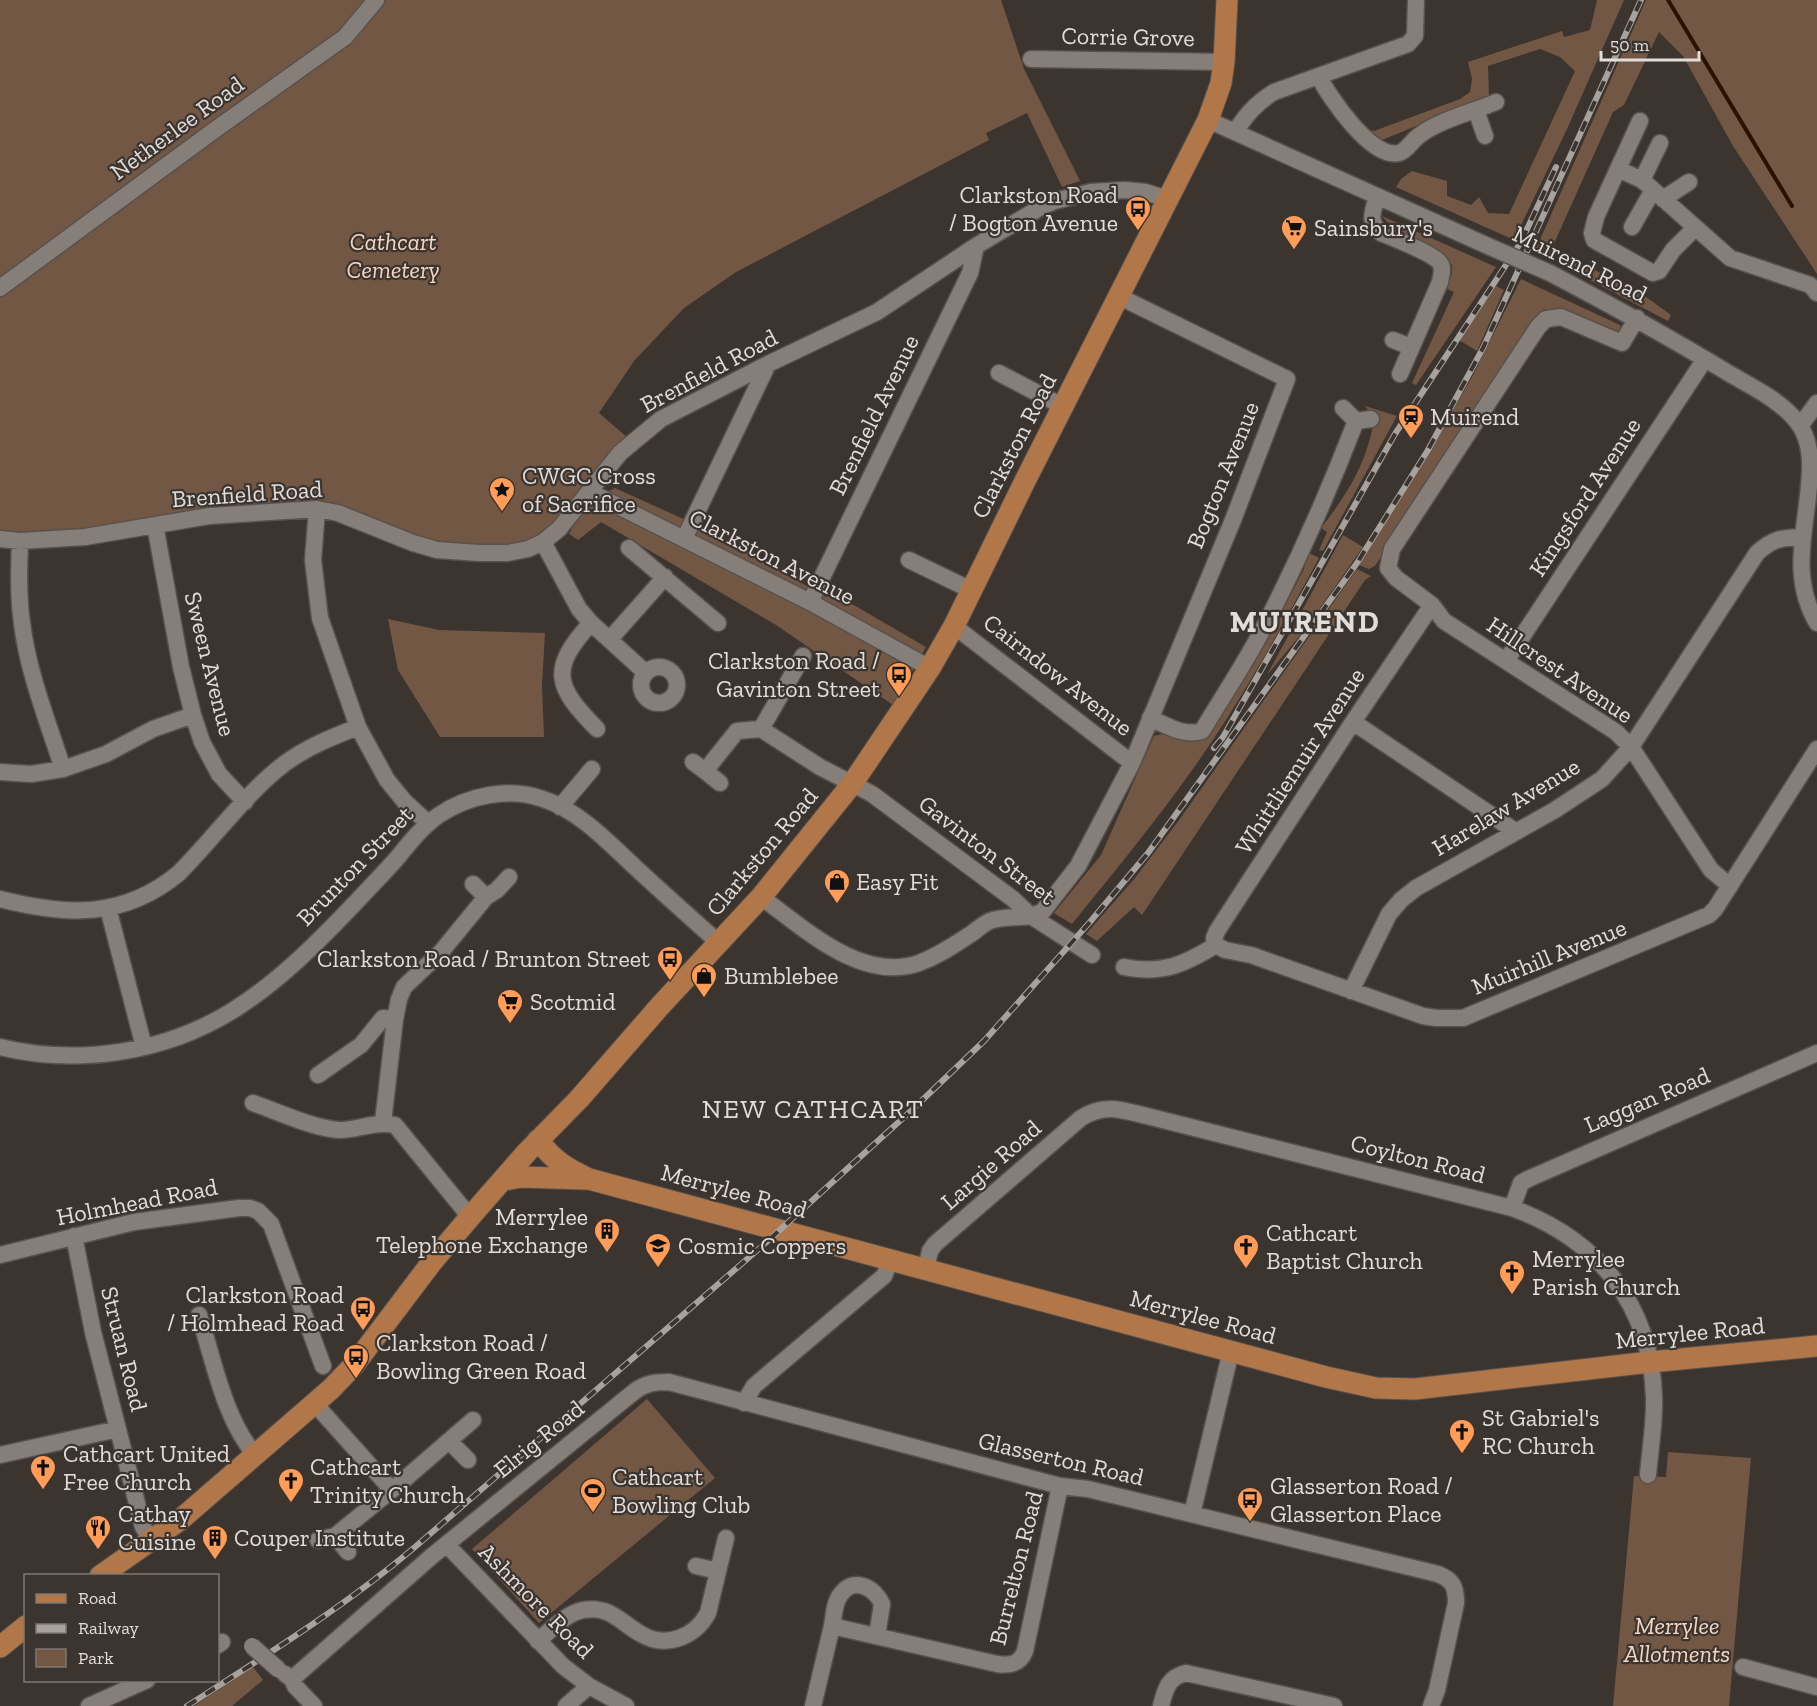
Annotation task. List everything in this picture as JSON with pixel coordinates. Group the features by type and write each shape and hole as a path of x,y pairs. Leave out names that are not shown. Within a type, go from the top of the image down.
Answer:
{"main road":[{"name":"Clarkston Road","path":"101,1574 180,1520 315,1404 354,1365 432,1262 470,1217 761,897 852,784 930,668 954,626 1062,406 1208,120 1221,83 1227,0"},
{"name":"Merrylee Road","path":"533,1146 581,1179"},
{"name":"Merrylee Road","path":"504,1180 521,1177 581,1179 926,1268 1355,1384 1402,1389 1463,1384 1650,1362 1817,1346"},
{"path":"0,1647 24,1628"}],"street":[{"name":"Netherlee Road","path":"0,288 345,37 376,0"},
{"path":"1235,132 1247,113 1274,92 1408,44 1415,36 1416,0"},
{"name":"Corrie Grove","path":"1031,59 1224,62"},
{"path":"1319,77 1326,91 1365,139 1377,148 1392,153 1404,150 1420,134 1433,127 1496,102"},
{"path":"1476,110 1485,136"},
{"name":"Muirend Road","path":"1208,120 1550,273 1637,318 1785,409 1804,434 1811,462 1807,547 1801,574 1805,599 1817,623"},
{"path":"1640,121 1596,217 1592,233 1594,240 1653,273 1659,271 1673,250 1695,228"},
{"path":"1632,228 1653,190 1660,143"},
{"path":"1618,169 1653,190 1730,258 1810,285 1817,292"},
{"path":"1653,190 1689,182"},
{"name":"Brenfield Road","path":"0,539 20,541 85,537 209,516 317,510 338,513 413,543 437,550 508,553 528,549 543,542 559,529 620,453 661,419 768,364 878,312 976,246 1055,201 1091,192 1125,190 1145,192 1168,199"},
{"path":"1377,196 1371,220 1374,227 1433,257 1440,264 1442,271 1440,282 1400,374"},
{"name":"Brenfield Avenue","path":"810,602 970,273 976,246"},
{"name":"Bogton Avenue","path":"1031,916 1043,911 1078,866 1132,763 1233,520 1287,379 1118,296"},
{"name":"Hillcrest Avenue","path":"1637,318 1622,343 1561,317 1546,319 1538,327 1392,549 1388,568 1396,578 1432,606 1444,621 1616,732 1630,747 1712,870 1730,886"},
{"path":"1394,340 1411,347"},
{"name":"Kingsford Avenue","path":"1506,661 1705,359"},
{"path":"684,539 768,364"},
{"path":"999,373 1062,406"},
{"path":"1800,426 1817,404"},
{"path":"1150,718 1186,733 1194,734 1202,731 1239,672 1264,626 1363,420 1343,408"},
{"name":"Clarkston Avenue","path":"590,492 810,602 930,668"},
{"path":"317,510 313,560 320,618 358,728 387,780 405,802 428,823"},
{"name":"Sween Avenue","path":"155,525 181,667 193,715 202,741 219,774 245,802"},
{"name":"Harelaw Avenue","path":"1351,990 1389,914 1401,900 1416,888 1555,810 1602,779 1630,747 1757,553 1768,543 1777,539 1807,547"},
{"path":"20,541 19,603 28,658 63,769"},
{"path":"543,542 579,609 645,673"},
{"path":"629,548 718,623"},
{"path":"909,560 971,590"},
{"path":"610,639 665,577"},
{"name":"Whittliemuir Avenue","path":"1216,945 1217,931 1353,722 1432,606"},
{"path":"591,623 571,646 563,675 568,696 597,729"},
{"name":"Cairndow Avenue","path":"954,626 1132,763"},
{"path":"720,783 699,767 737,730 761,729 803,656"},
{"path":"0,772 31,774 63,769 106,754 153,729 193,715"},
{"path":"1353,722 1515,831"},
{"path":"0,899 75,912 108,908 137,899 168,882 268,777 286,762 326,740 358,728"},
{"name":"Gavinton Street","path":"761,729 820,767 872,795 1013,899 1031,916 1092,955"},
{"name":"Muirhill Avenue","path":"1216,945 1226,950 1251,955 1423,1016 1463,1018 1708,915 1715,909 1817,749"},
{"path":"560,807 592,769"},
{"name":"Brunton Street","path":"0,1047 32,1053 73,1056 106,1054 144,1047 210,1023 232,1011 269,985 325,934 428,823 440,814 469,800 499,794 529,795 545,799 580,819 718,942"},
{"path":"383,1122 395,1019 404,987 441,952 486,897 497,890 509,877"},
{"path":"473,884 486,897"},
{"path":"761,897 835,951 876,965 898,966 917,963 944,951 990,921 1011,916 1031,916"},
{"path":"108,908 144,1047"},
{"path":"1124,967 1137,970 1174,967 1216,945"},
{"path":"318,1075 361,1045 383,1018 395,1019"},
{"name":"Laggan Road","path":"1512,1209 1521,1183 1528,1179 1817,1053"},
{"path":"253,1103 324,1128 340,1130 383,1122 395,1125 470,1217"},
{"name":"Coylton Road","path":"1100,1109 1123,1110 1512,1209 1546,1222 1563,1232 1602,1266 1625,1294 1635,1313 1650,1362 1654,1399 1648,1475"},
{"name":"Largie Road","path":"926,1268 930,1251 935,1244 1082,1118 1100,1109"},
{"name":"Holmhead Road","path":"0,1256 134,1222 176,1215 250,1208 258,1211 271,1224 323,1366"},
{"name":"Struan Road","path":"74,1236 93,1332 143,1527 152,1540"},
{"path":"744,1403 754,1386 884,1276 891,1259"},
{"path":"199,1315 230,1412 243,1441 256,1456"},
{"path":"1192,1514 1231,1351"},
{"name":"Glasserton Road","path":"655,1382 669,1382 1060,1486 1088,1489 1438,1574 1447,1578 1454,1585 1456,1603 1437,1690 1431,1706"},
{"name":"Elrig Road","path":"286,1675 635,1391 655,1382"},
{"path":"315,1404 392,1490"},
{"path":"318,1540 335,1536 473,1420"},
{"path":"0,1455 118,1429"},
{"path":"449,1441 468,1460"},
{"name":"Burrelton Road","path":"832,1626 997,1664 1010,1665 1019,1661 1025,1651 1060,1486"},
{"path":"335,1536 348,1552"},
{"path":"538,1641 569,1615 594,1609 618,1616 640,1634 652,1640 680,1639 703,1622 711,1604 726,1538"},
{"name":"Ashmore Road","path":"447,1545 563,1666 589,1686 626,1706"},
{"path":"696,1566 718,1571"},
{"path":"813,1706 836,1604 841,1593 852,1586 867,1587 873,1590 882,1604 877,1636"},
{"path":"252,1646 286,1675 314,1706"},
{"path":"1743,1667 1817,1687"},
{"path":"1161,1706 1165,1689 1170,1682 1175,1677 1186,1673 1334,1706"},
{"path":"89,1706 143,1682"},
{"path":"566,1706 589,1686"}],"green space":[{"name":"Cathcart Cemetery","path":"0,0 1001,0 1024,69 1080,181 1062,187 1027,113 986,133 989,140 736,272 684,308 634,361 599,413 628,438 557,520 527,542 498,547 430,540 355,510 319,505 82,531 0,532"},
{"path":"1597,0 1624,0 1567,129 1514,240 1396,187 1401,179 1412,171 1447,181 1447,196 1471,205 1479,197 1488,213 1509,214 1575,71 1560,57 1540,49 1488,66 1489,96 1382,140 1364,128 1374,131 1460,99 1470,92 1472,79 1468,62 1562,31 1564,37 1590,30"},
{"path":"1646,0 1817,0 1817,274 1733,146 1683,56 1659,32 1624,105 1613,112 1548,257 1535,251"},
{"path":"1382,216 1496,267 1416,385 1412,383 1454,292 1447,289 1452,265 1445,259 1401,238"},
{"path":"1573,259 1642,294 1671,315 1668,321 1563,266"},
{"path":"1521,279 1620,325 1621,328 1615,334 1544,309 1375,566 1369,569 1359,565 1433,446 1473,375"},
{"path":"1496,286 1504,290 1477,351 1459,340"},
{"path":"1365,406 1397,416 1323,551 1319,550 1327,532 1321,528 1348,490 1367,449 1374,419"},
{"path":"615,488 710,531 826,597 833,593 926,647 893,705 776,625 601,522 578,540 569,534 586,502"},
{"path":"1343,535 1363,547 1304,631 1267,675"},
{"path":"1307,552 1319,558 1245,690 1195,766 1072,924 1054,913 1101,855 1154,736 1162,734 1194,741 1212,731 1262,644 1265,644 1304,569"},
{"path":"1357,569 1371,576 1365,580 1142,915 1134,907 1097,941 1086,934 1135,878 1179,820"},
{"path":"388,619 439,630 545,633 542,686 544,737 440,737 398,670"},
{"name":"Cathcart Bowling Club","path":"647,1399 715,1478 539,1623 472,1549"},
{"name":"Merrylee Allotments","path":"1668,1452 1751,1458 1729,1706 1613,1706 1634,1476 1666,1477"},
{"path":"253,1667 263,1680 232,1706 194,1706"}],"waterway":[{"path":"1668,0 1792,206"}],"railway":[{"path":"187,1706 304,1630 388,1569 761,1247 984,1041 1090,922 1148,853 1357,563 1428,450 1483,348 1641,0"},
{"path":"1214,748 1223,737 1395,434 1521,242 1556,167"}],"place":[{"name":"Clarkston Road / Bogton Avenue","path":"1138,232"},
{"name":"Sainsbury's","path":"1294,251"},
{"name":"Muirend","path":"1411,440"},
{"name":"CWGC Cross of Sacrifice","path":"502,513"},
{"name":"Clarkston Road / Gavinton Street","path":"899,698"},
{"name":"Easy Fit","path":"837,905"},
{"name":"Clarkston Road / Brunton Street","path":"670,982"},
{"name":"Bumblebee","path":"704,999"},
{"name":"Scotmid","path":"510,1025"},
{"name":"Merrylee Telephone Exchange","path":"607,1254"},
{"name":"Cosmic Coppers","path":"658,1269"},
{"name":"Cathcart Baptist Church","path":"1246,1270"},
{"name":"Merrylee Parish Church","path":"1512,1296"},
{"name":"Clarkston Road / Holmhead Road","path":"363,1332"},
{"name":"Clarkston Road / Bowling Green Road","path":"356,1380"},
{"name":"St Gabriel's RC Church","path":"1462,1455"},
{"name":"Cathcart United Free Church","path":"43,1491"},
{"name":"Cathcart Trinity Church","path":"291,1504"},
{"name":"Cathcart Bowling Club","path":"593,1514"},
{"name":"Glasserton Road / Glasserton Place","path":"1250,1523"},
{"name":"Cathay Cuisine","path":"98,1551"},
{"name":"Couper Institute","path":"215,1561"}],"district":[{"name":"MUIREND","path":"1305,622"},
{"name":"NEW CATHCART","path":"813,1109"}]}
